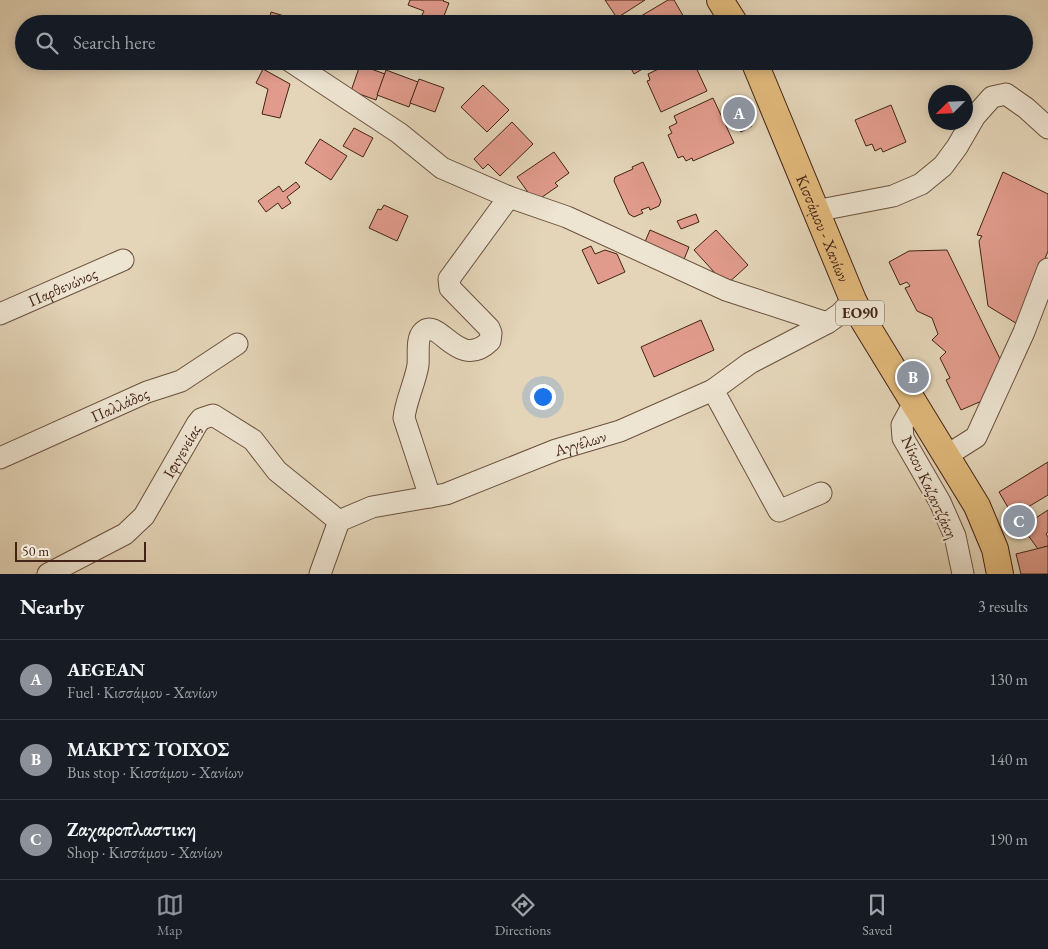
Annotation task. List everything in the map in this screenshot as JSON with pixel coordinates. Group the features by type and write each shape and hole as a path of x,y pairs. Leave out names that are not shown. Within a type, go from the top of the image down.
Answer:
{"main road":[{"name":"Κισσάμου - Χανίων","path":"758,70 853,300 862,318 977,506 995,550 1000,574"}],"street":[{"path":"304,70 399,133 442,168 509,197 567,217 726,290 827,323"},
{"path":"815,211 893,196 921,184 943,166 957,148 975,116 992,97 1006,94 1026,108 1048,128"},
{"path":"430,497 404,418 406,404 418,365 419,338 422,332 434,330 464,351 479,350 490,341 491,333 489,328 450,288 449,279 509,197"},
{"name":"Παρθενώνος","path":"0,314 123,260"},
{"path":"946,456 976,438 1024,332 1048,269"},
{"name":"Αγγέλων","path":"339,521 372,507 446,494 556,450 620,431 713,390 750,363 827,323 840,314 853,300"},
{"name":"Παλλάδος","path":"0,458 147,392 181,381 237,344"},
{"path":"713,390 779,511 821,493"},
{"name":"Νίκου Καζαντζάκη","path":"914,403 902,425 903,438 940,502 955,536 963,574"},
{"name":"Ιφιγενείας","path":"48,574 125,534 144,516 197,424 201,419 213,415 253,440 277,471 339,521"},
{"path":"320,574 339,521"}],"building":[{"path":"410,0 444,0 449,3 444,15 422,15 424,11 408,5"},
{"path":"605,0 645,0 622,15 615,15"},
{"path":"668,0 674,0 683,15 643,15"},
{"path":"271,12 281,15 270,15"},
{"path":"262,70 265,70 290,84 280,118 262,114 268,89 256,83"},
{"path":"358,70 374,70 385,74 376,100 351,91"},
{"path":"386,70 418,82 409,107 377,95"},
{"path":"632,70 641,70 634,74"},
{"path":"656,70 697,70 707,91 661,112 647,81 650,80 648,74"},
{"path":"419,79 444,88 435,112 410,103"},
{"path":"483,85 509,110 487,132 461,107"},
{"path":"713,98 734,143 693,161 692,158 686,161 683,156 678,158 668,135 672,133 669,127 677,123 674,116"},
{"path":"745,98 753,114 747,117 752,126 741,132 728,106"},
{"path":"891,105 906,142 883,152 881,148 875,151 872,144 866,146 855,120"},
{"path":"512,122 533,144 500,176 488,164 483,169 474,159"},
{"path":"354,128 373,138 363,157 343,146"},
{"path":"320,139 347,156 331,180 305,163"},
{"path":"554,152 569,173 555,183 558,186 535,202 517,177"},
{"path":"643,162 661,201 659,206 650,210 649,207 641,210 643,213 634,217 629,214 614,181 615,177"},
{"path":"1003,172 1048,194 1048,251 1019,325 988,306 979,241 982,236 977,235"},
{"path":"296,182 300,187 287,197 291,203 282,209 278,203 266,212 258,201 279,186 283,192"},
{"path":"384,205 408,216 397,241 369,228 378,209 381,210"},
{"path":"696,214 699,222 681,229 677,221"},
{"path":"650,230 689,247 681,267 642,249"},
{"path":"716,230 748,265 726,285 694,250"},
{"path":"591,246 595,254 605,250 617,254 625,272 598,284 582,250"},
{"path":"947,250 1002,363 991,397 961,410 946,380 950,378 940,358 946,352 932,340 938,334 932,318 917,311 905,288 910,286 907,282 900,285 889,262 909,251"},
{"path":"701,320 714,350 654,377 641,347"},
{"path":"1048,462 1048,495 1013,516 999,492"},
{"path":"1048,510 1048,532 1046,534 1048,546 1038,549 1022,527"},
{"path":"1048,546 1048,574 1021,574 1016,554"}],"place":[{"name":"AEGEAN","path":"739,113"},
{"name":"ΜΑΚΡΥΣ ΤΟΙΧΟΣ","path":"913,377"},
{"name":"Ζαχαροπλαστικη","path":"1019,521"}]}
